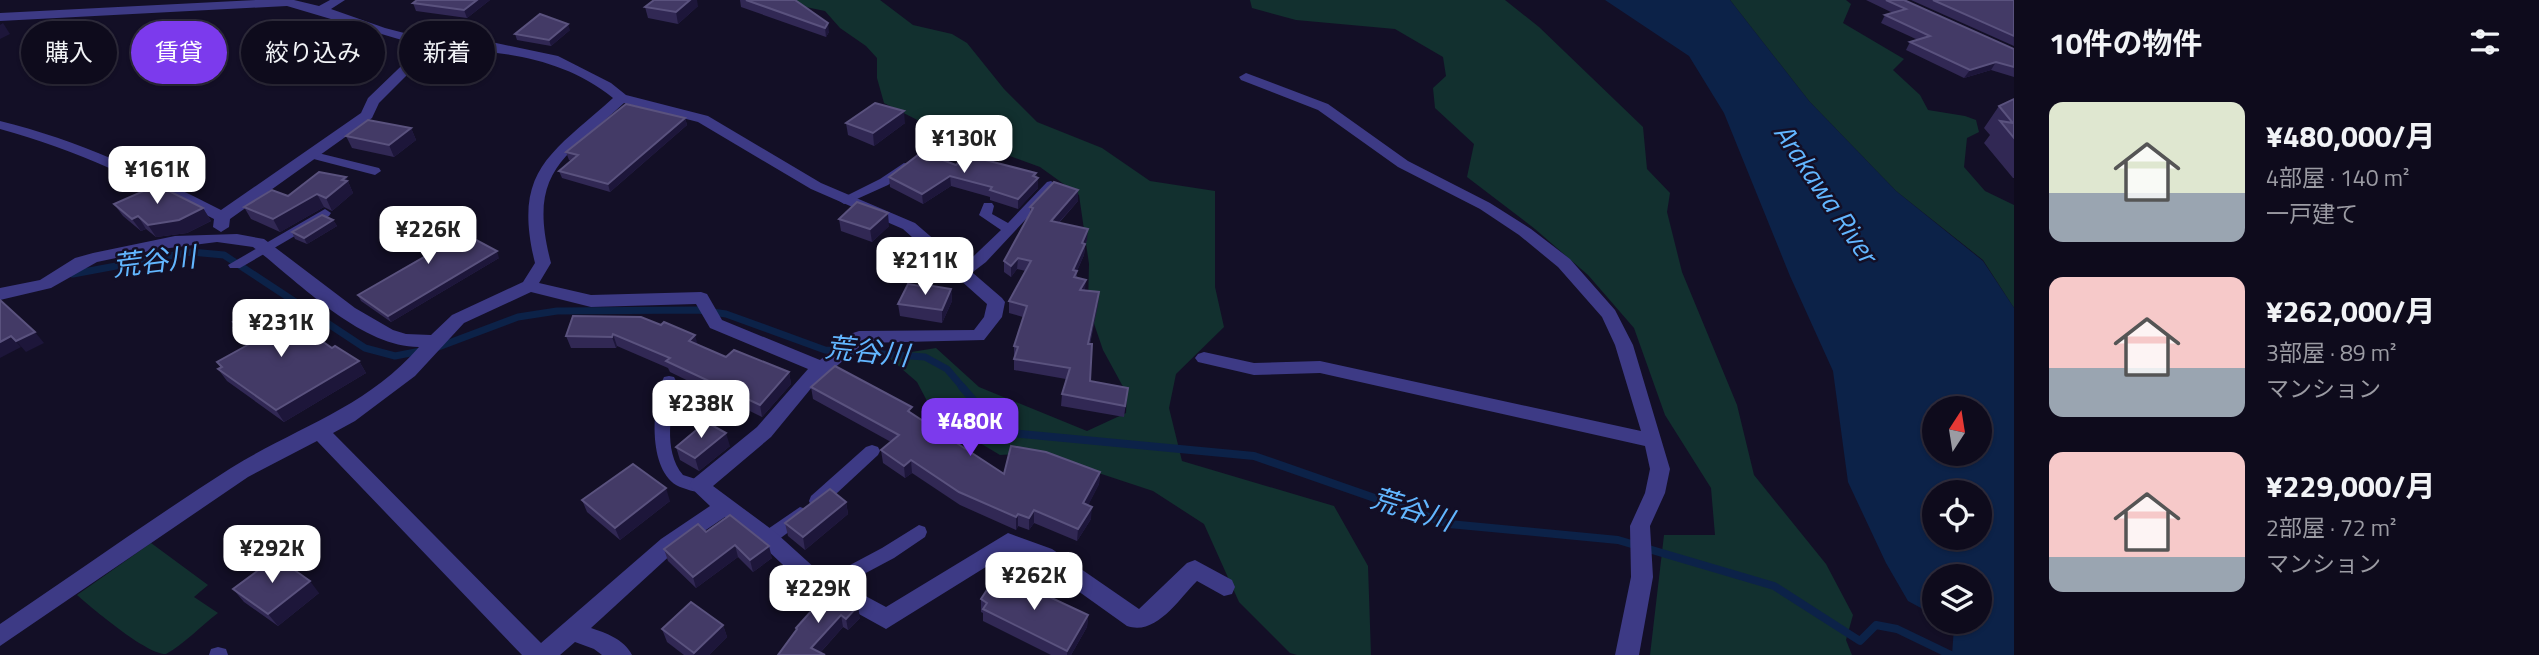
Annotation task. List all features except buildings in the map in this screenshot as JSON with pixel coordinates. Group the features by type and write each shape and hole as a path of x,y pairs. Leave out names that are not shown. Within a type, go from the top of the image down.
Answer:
{"street":[{"path":"321,10 340,0"},
{"path":"0,17 271,1 321,10 399,36"},
{"path":"495,47 553,59 606,86 621,98 703,119 844,200 888,215 909,226 996,302 997,308 989,326 978,336 859,337 820,367 764,432 699,486 768,538 809,576 853,598 886,619 1008,542 1044,555 1135,619 1144,619 1195,569 1224,587"},
{"path":"220,237 222,217 367,116 373,101 399,75"},
{"path":"1246,77 1323,107 1403,164 1485,206 1525,232 1564,263 1609,314 1623,345 1654,441 1660,469 1655,493 1640,526 1642,577 1627,655"},
{"path":"0,636 241,472 348,416 409,371 458,320 529,286 542,263 535,233 538,187 554,162 621,98"},
{"path":"0,125 50,138 162,186 222,217"},
{"path":"0,294 45,284 81,261 174,242 220,237 241,239 258,243 382,332 403,341 435,341"},
{"path":"529,286 591,301 701,298 716,324 820,367"},
{"path":"1204,358 1254,369 1320,367 1654,441"},
{"path":"319,431 537,655"},
{"path":"544,655 668,545 726,506"},
{"path":"571,631 601,641 620,655"}],"lane":[{"path":"310,155 375,171"},
{"path":"844,200 884,182 915,160"},
{"path":"964,272 1051,184"},
{"path":"988,206 985,215 1009,229"},
{"path":"234,265 325,213"},
{"path":"668,382 663,423 665,459 677,479 699,486"},
{"path":"768,538 827,494 872,451"},
{"path":"826,586 888,553 919,532"}],"green space":[{"path":"772,0 880,0 913,25 952,34 967,43 1004,89 1037,122 1102,148 1150,181 1215,191 1215,287 1224,327 1176,374 1169,408 1182,461 1334,506 1368,566 1371,655 1290,653 1239,602 1204,524 1153,491 1038,453 1000,455 935,416 917,382 887,356 936,348 979,387 1087,431 1126,413 1127,394 1103,350 1088,306 1089,264 1079,195 1040,167 933,128 884,103 877,78 877,58 866,46 840,28 825,11"},
{"path":"1250,0 1505,0 1539,27 1643,127 1647,169 1670,193 1667,212 1682,272 1737,405 1754,475 1826,564 1853,615 1846,640 1852,655 1650,655 1664,535 1715,535 1711,488 1665,415 1634,328 1588,275 1535,229 1467,177 1474,144 1435,108 1433,88 1446,76 1443,57 1395,29 1296,20 1252,8"},
{"path":"1730,0 1846,0 1851,4 1843,23 1904,59 1893,70 1920,95 1928,110 1976,120 1979,132 1967,138 1964,167 1985,191 2014,205 2014,308 1983,260 1896,191 1809,101"},
{"path":"151,543 208,585 194,597 218,613 166,654 133,639 77,595"}],"water":[{"name":"Arakawa River","path":"1605,0 1730,0 1809,101 1896,191 1983,261 2014,308 2014,655 1952,655 1954,634 1992,634 1992,564 1922,564 1922,609 1908,601 1886,563 1848,482 1833,371 1790,276 1724,113 1689,56"}],"waterway":[{"name":"荒谷川","path":"73,274 191,252 224,255 365,348 395,356 421,351"},
{"name":"荒谷川","path":"433,349 518,317 557,311 698,310 726,314 825,350 925,357 947,369 964,389"},
{"name":"荒谷川","path":"962,387 1001,432 1254,456 1449,524 1618,540 1774,586 1860,641 1876,625 1897,629 1951,655"}]}
